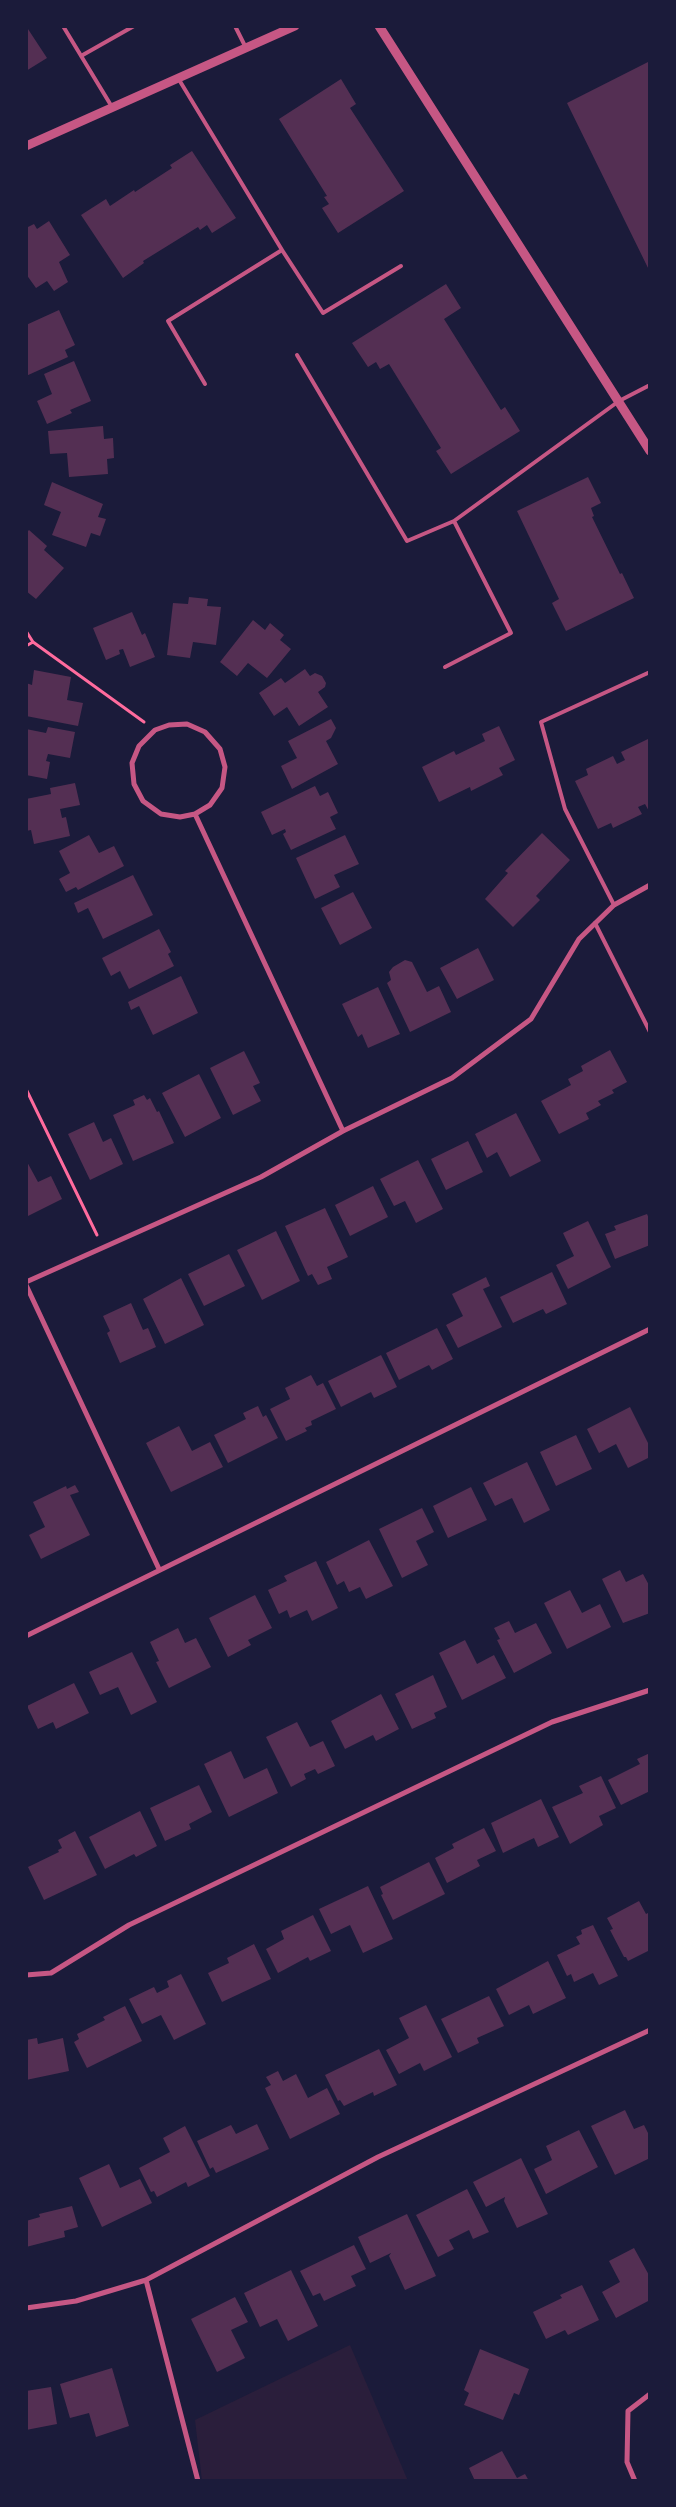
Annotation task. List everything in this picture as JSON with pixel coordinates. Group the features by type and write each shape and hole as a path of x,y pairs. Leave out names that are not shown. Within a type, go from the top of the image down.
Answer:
{"street":[{"path":"26,146 295,26"},
{"path":"379,26 650,451"},
{"path":"169,724 187,724 205,732 220,748 225,767 222,788 210,805 195,814 180,817 161,814 143,801 134,784 132,763 139,746 155,730 169,724"},
{"path":"195,814 343,1131"},
{"path":"159,1569 26,1283 261,1176 343,1131 452,1078 531,1019 579,938 614,905 650,885"},
{"path":"26,1636 650,1329"},
{"path":"26,1975 51,1973 129,1925 552,1722 650,1690"},
{"path":"26,2308 76,2302 146,2280 378,2157 650,2030"},
{"path":"146,2280 198,2481"},
{"path":"635,2481 627,2462 628,2411 650,2394"}],"lane":[{"path":"63,26 112,107"},
{"path":"81,56 134,26"},
{"path":"234,26 246,48"},
{"path":"178,78 322,313 401,266"},
{"path":"205,384 168,321 282,250"},
{"path":"297,355 407,542 454,520 619,401 650,385"},
{"path":"445,667 511,633 454,520"},
{"path":"614,905 565,809 540,722 650,672"},
{"path":"595,923 650,1032"}],"path":[{"path":"26,631 33,642 155,730"},
{"path":"26,646 33,642"},
{"path":"26,1089 103,1248"}],"shaded area":[{"path":"350,2345 408,2481 202,2481 195,2420"}],"building":[{"path":"26,26 47,58 26,71"},
{"path":"650,61 650,272 567,103"},
{"path":"341,79 356,104 350,108 404,191 338,233 322,208 329,204 324,197 327,196 279,119"},
{"path":"192,151 236,218 212,233 207,225 200,230 198,227 143,261 144,263 123,278 81,215 106,199 110,206 134,190 135,192 172,168 170,165"},
{"path":"49,221 70,255 59,262 68,282 54,291 47,281 36,288 26,274 26,228 34,224 37,229"},
{"path":"446,284 461,308 444,319 501,410 505,407 520,431 451,474 436,451 441,448 389,364 380,369 376,362 368,367 352,343"},
{"path":"59,310 75,345 65,350 68,357 26,376 26,325"},
{"path":"74,361 91,401 70,410 72,413 47,424 37,401 52,394 44,374"},
{"path":"103,426 104,439 113,438 114,458 107,459 108,474 69,477 67,453 50,454 48,431"},
{"path":"588,477 601,503 591,508 594,516 592,517 634,598 566,631 552,603 559,599 517,511"},
{"path":"52,482 103,504 98,517 106,519 100,536 91,533 86,547 52,535 61,512 44,505"},
{"path":"29,530 47,546 44,550 64,568 36,599 26,591 26,533"},
{"path":"189,597 208,599 207,606 221,607 216,645 193,642 190,658 167,655 173,603 188,604"},
{"path":"132,612 142,635 145,633 155,657 130,667 123,649 119,650 120,654 106,660 93,628"},
{"path":"253,620 265,630 270,623 284,635 280,640 291,649 267,678 248,663 237,676 220,662"},
{"path":"305,669 310,676 315,673 322,676 326,683 325,687 318,692 328,707 299,726 287,707 274,716 259,693 281,678 285,683"},
{"path":"34,670 71,677 67,700 83,703 78,726 26,716 28,703 26,702 26,683 32,685"},
{"path":"331,719 336,728 331,738 326,741 338,764 292,789 281,766 297,758 288,741"},
{"path":"499,726 515,760 499,768 503,775 471,791 470,787 439,802 422,767 454,751 456,755 485,741 482,734"},
{"path":"48,727 75,732 70,758 48,754 46,761 50,762 47,779 26,775 26,729 46,733"},
{"path":"648,739 650,813 645,804 638,807 642,814 613,828 611,823 598,829 575,781 588,775 586,769 613,756 617,764 625,760 621,752"},
{"path":"75,783 80,805 60,809 62,818 66,817 70,836 34,844 31,830 26,831 26,799 51,794 50,788"},
{"path":"315,786 320,796 328,792 338,813 330,817 336,829 291,850 283,834 286,832 285,829 272,835 261,812"},
{"path":"542,833 570,860 536,896 540,900 513,927 485,899 508,873 505,871"},
{"path":"89,835 99,853 114,846 124,866 78,890 76,887 66,892 59,879 70,873 59,851"},
{"path":"345,835 359,864 334,875 340,887 315,899 296,858"},
{"path":"133,875 153,915 103,939 88,908 78,913 74,903"},
{"path":"353,892 372,928 340,945 321,908"},
{"path":"159,929 171,952 168,954 174,966 129,989 120,971 111,976 102,958"},
{"path":"478,948 494,980 457,999 440,968"},
{"path":"405,960 412,962 427,992 439,986 451,1012 410,1032 387,983 391,980 389,972 393,967"},
{"path":"181,976 198,1013 153,1035 139,1006 131,1010 128,1002"},
{"path":"378,987 400,1034 368,1048 362,1034 358,1037 342,1004"},
{"path":"610,1050 627,1082 612,1090 614,1093 598,1101 601,1105 586,1113 589,1119 559,1134 541,1101 571,1085 568,1079 583,1071 581,1066"},
{"path":"244,1051 260,1083 253,1086 261,1101 233,1115 210,1068"},
{"path":"199,1074 221,1118 185,1137 162,1093"},
{"path":"144,1095 147,1100 150,1098 157,1112 159,1111 174,1143 133,1161 113,1115 135,1105 133,1100"},
{"path":"516,1113 541,1161 510,1177 497,1152 487,1158 475,1134"},
{"path":"94,1122 103,1142 111,1138 123,1164 90,1180 68,1134"},
{"path":"468,1141 483,1172 446,1190 431,1159"},
{"path":"26,1160 38,1182 51,1176 62,1199 26,1217"},
{"path":"418,1160 443,1209 416,1223 405,1201 394,1206 380,1179"},
{"path":"373,1186 388,1217 350,1236 335,1205"},
{"path":"325,1208 348,1257 327,1267 332,1279 318,1285 312,1274 308,1276 285,1226"},
{"path":"647,1214 650,1221 650,1245 615,1259 605,1234 616,1230 614,1226"},
{"path":"588,1221 611,1267 568,1289 556,1265 574,1256 563,1233"},
{"path":"276,1231 300,1281 262,1300 237,1250"},
{"path":"229,1254 245,1286 204,1306 188,1274"},
{"path":"552,1272 567,1304 546,1314 543,1309 513,1323 500,1297"},
{"path":"486,1277 490,1286 483,1289 502,1327 458,1348 446,1325 463,1316 452,1294"},
{"path":"181,1278 204,1325 165,1344 143,1299"},
{"path":"131,1303 143,1330 148,1328 156,1347 120,1363 107,1333 110,1331 103,1316"},
{"path":"437,1328 453,1359 432,1370 429,1365 399,1380 386,1353"},
{"path":"381,1355 397,1387 374,1398 371,1392 341,1407 328,1381"},
{"path":"311,1375 317,1386 323,1383 336,1409 311,1421 312,1425 305,1428 307,1431 286,1441 270,1409 290,1399 285,1388"},
{"path":"258,1406 263,1417 266,1415 278,1438 228,1463 214,1435 246,1419 243,1413"},
{"path":"630,1407 650,1447 650,1457 628,1468 616,1444 599,1453 587,1429"},
{"path":"179,1426 192,1451 210,1442 223,1467 171,1492 146,1443"},
{"path":"576,1435 592,1469 556,1486 540,1452"},
{"path":"527,1462 550,1510 524,1523 512,1498 495,1506 483,1483"},
{"path":"75,1485 79,1492 70,1495 90,1535 41,1559 29,1535 45,1527 33,1502 66,1486 67,1489"},
{"path":"471,1487 487,1520 448,1538 433,1506"},
{"path":"422,1508 434,1532 416,1541 428,1565 402,1578 379,1529"},
{"path":"369,1540 393,1586 366,1599 360,1587 349,1592 344,1581 337,1585 326,1562"},
{"path":"316,1561 338,1608 312,1621 307,1610 290,1618 287,1610 279,1614 268,1590 287,1581 284,1576"},
{"path":"620,1570 626,1582 643,1574 650,1587 650,1613 623,1623 602,1579"},
{"path":"570,1590 582,1613 600,1604 611,1627 567,1649 544,1603"},
{"path":"255,1595 272,1628 248,1640 251,1645 228,1657 209,1618"},
{"path":"509,1621 515,1633 536,1623 552,1653 514,1673 497,1640 500,1639 494,1628"},
{"path":"178,1628 185,1643 196,1638 211,1667 169,1688 156,1662 159,1661 150,1642"},
{"path":"465,1640 477,1664 494,1655 506,1678 462,1700 439,1653"},
{"path":"132,1652 157,1702 131,1715 118,1687 100,1695 89,1672"},
{"path":"433,1675 447,1707 434,1713 436,1718 412,1729 395,1694"},
{"path":"74,1683 89,1713 56,1729 53,1722 38,1729 27,1706"},
{"path":"381,1694 399,1729 376,1741 373,1735 345,1749 331,1721"},
{"path":"297,1722 310,1747 323,1741 335,1766 318,1774 315,1769 304,1774 306,1779 291,1787 266,1737"},
{"path":"231,1751 244,1779 267,1768 278,1793 229,1817 204,1764"},
{"path":"650,1753 650,1791 621,1805 608,1780 640,1764 637,1759"},
{"path":"601,1776 616,1808 599,1816 603,1825 570,1844 552,1807 583,1793 579,1786"},
{"path":"199,1785 212,1812 189,1824 191,1829 165,1841 150,1808"},
{"path":"541,1799 559,1837 538,1847 534,1838 503,1853 491,1823"},
{"path":"140,1811 157,1846 136,1857 134,1854 105,1869 89,1837"},
{"path":"484,1828 496,1851 477,1860 480,1866 447,1883 435,1858 454,1848 452,1844"},
{"path":"75,1831 97,1875 44,1900 28,1867 59,1852 58,1850 62,1848 58,1840"},
{"path":"429,1862 445,1894 393,1920 381,1895 383,1894 380,1887"},
{"path":"368,1886 393,1939 363,1953 350,1925 331,1934 319,1909"},
{"path":"639,1901 646,1914 650,1912 650,1950 628,1961 610,1930 613,1929 607,1918"},
{"path":"313,1915 331,1951 310,1961 308,1957 278,1973 266,1949 284,1939 281,1931"},
{"path":"593,1925 618,1976 599,1985 593,1973 574,1982 571,1974 567,1976 557,1955 580,1944 576,1937 582,1934 581,1930"},
{"path":"254,1944 271,1979 222,2002 208,1973 229,1963 227,1958"},
{"path":"548,1961 566,1998 533,2014 529,2005 509,2015 496,1989"},
{"path":"181,1974 206,2024 174,2040 161,2015 142,2024 129,1999 154,1987 157,1993 169,1987 167,1981"},
{"path":"489,1996 504,2026 477,2038 479,2043 458,2053 441,2019"},
{"path":"426,2005 452,2057 424,2071 420,2063 399,2074 386,2050 409,2038 399,2018"},
{"path":"125,2006 142,2041 87,2068 74,2042 79,2039 77,2034 105,2020 103,2017"},
{"path":"37,2038 38,2044 63,2038 69,2071 26,2080 26,2040"},
{"path":"379,2049 397,2085 374,2096 373,2092 344,2106 340,2100 338,2101 325,2075"},
{"path":"278,2071 283,2081 296,2074 308,2098 327,2088 340,2114 290,2139 265,2088 271,2085 266,2077"},
{"path":"625,2110 634,2129 644,2125 650,2137 650,2158 615,2175 591,2126"},
{"path":"257,2124 269,2149 216,2173 213,2167 210,2169 197,2141 231,2125 236,2134"},
{"path":"185,2126 210,2176 188,2187 186,2182 157,2197 154,2191 151,2192 139,2168 170,2152 163,2138"},
{"path":"579,2130 598,2167 546,2194 534,2169 552,2160 546,2146"},
{"path":"521,2158 548,2214 517,2228 504,2201 505,2197 486,2207 473,2182"},
{"path":"109,2164 120,2188 140,2179 152,2203 102,2227 79,2178"},
{"path":"467,2189 489,2232 473,2239 469,2230 449,2240 454,2249 438,2257 416,2215"},
{"path":"72,2206 78,2227 64,2231 65,2237 26,2247 26,2221 40,2217 39,2214"},
{"path":"407,2214 436,2276 405,2290 389,2256 391,2253 370,2263 358,2237"},
{"path":"354,2245 366,2269 351,2276 356,2286 324,2301 320,2293 313,2296 300,2271"},
{"path":"634,2248 650,2277 650,2300 616,2318 602,2292 620,2282 609,2261"},
{"path":"291,2270 318,2326 288,2341 277,2319 260,2327 244,2293"},
{"path":"582,2285 599,2320 568,2335 565,2330 546,2339 533,2312 562,2298 560,2295"},
{"path":"235,2297 248,2322 231,2330 245,2358 217,2372 191,2319"},
{"path":"480,2349 529,2369 519,2395 514,2393 503,2420 464,2405 469,2393 464,2390"},
{"path":"112,2368 129,2426 96,2437 89,2413 70,2418 60,2384"},
{"path":"51,2387 57,2424 26,2430 26,2391"},
{"path":"502,2451 517,2478 525,2474 529,2481 475,2481 469,2468"}]}
